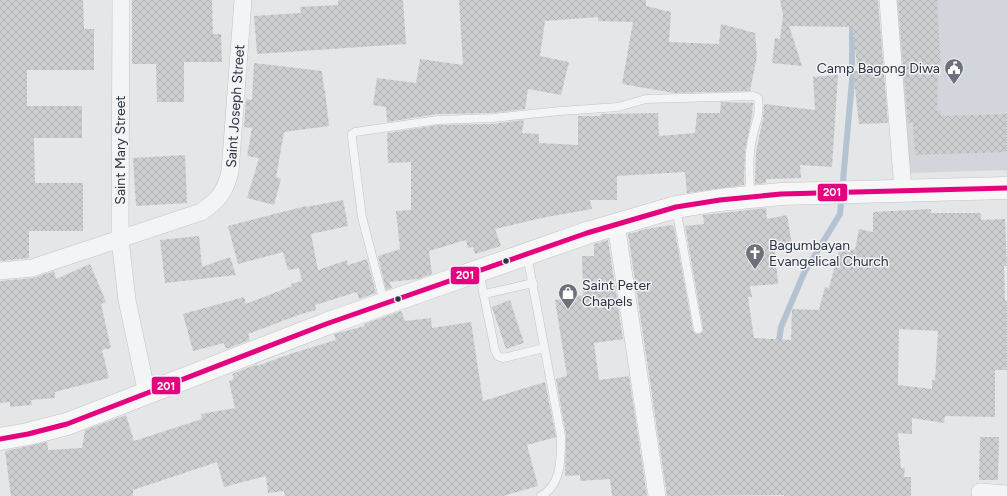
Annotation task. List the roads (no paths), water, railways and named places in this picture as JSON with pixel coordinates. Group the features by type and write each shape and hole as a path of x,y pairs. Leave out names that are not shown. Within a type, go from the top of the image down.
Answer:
{"main road":[{"path":"0,439 28,434 67,424 326,324 587,233 676,207 720,200 792,194 1007,188"}],"street":[{"name":"Saint Mary Street","path":"121,0 120,239 127,300 147,394"},
{"name":"Saint Joseph Street","path":"0,271 32,268 201,212 212,205 220,196 227,184 230,172 243,0"},
{"path":"888,0 897,191"},
{"path":"616,224 657,496"},
{"path":"980,492 1007,494"}],"lane":[{"path":"384,304 362,218 352,138 352,134 355,132 438,120 492,118 618,107 646,99 753,96 758,98 759,109 756,128 751,139 750,147 750,197"},
{"path":"676,207 698,329"},
{"path":"527,254 561,436 561,461 557,478 545,495"},
{"path":"479,271 495,350 498,356 503,358 544,348"},
{"path":"484,294 533,282"}],"waterway":[{"path":"778,347 781,327 804,273 840,214 852,81 852,22"}],"place":[{"name":"Camp Bagong Diwa","path":"954,85"},
{"name":"Bagumbayan Evangelical Church","path":"755,270"},
{"name":"Saint Peter Chapels","path":"568,310"}]}
